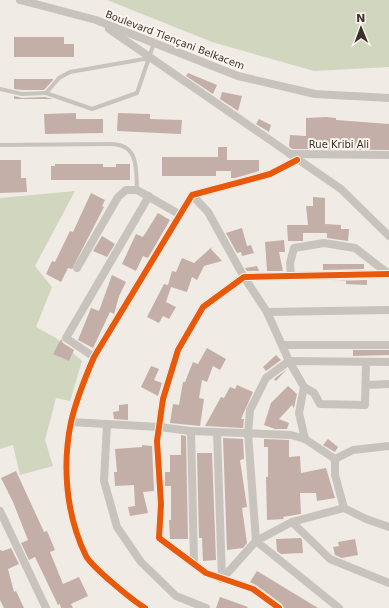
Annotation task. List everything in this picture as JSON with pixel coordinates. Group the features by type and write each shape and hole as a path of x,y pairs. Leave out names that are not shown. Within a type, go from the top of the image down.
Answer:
{"street":[{"path":"20,0 96,20 341,189 389,236"},
{"name":"Boulevard Tlençani Belkacem","path":"96,20 238,76 315,94 389,98"},
{"path":"121,30 124,39"},
{"name":"Rue Kribi Ali","path":"289,154 389,155"},
{"path":"145,608 130,599 87,557 71,516 66,484 71,422 83,384 94,356 192,194 270,174 297,160"},
{"path":"77,268 120,194 130,189 137,190 179,214"},
{"path":"192,194 208,212 244,277 267,312 289,361 304,387 314,393 320,404 365,405 366,362"},
{"path":"94,356 66,338 149,196"},
{"path":"291,276 290,263 294,248 324,243 355,248 389,274"},
{"path":"279,608 253,589 206,573 159,538 161,504 157,441 163,399 178,350 203,307 244,277 389,274"},
{"path":"267,312 389,310"},
{"path":"283,345 389,345"},
{"path":"339,608 256,541 248,433 250,410 266,378 289,361 389,362"},
{"path":"366,385 389,384"},
{"path":"304,387 299,413 305,439"},
{"path":"71,422 159,427 191,432 291,435 305,439 335,459"},
{"path":"107,424 104,482 117,527 141,562 176,596 206,608"},
{"path":"191,432 194,564"},
{"path":"217,432 222,579"},
{"path":"335,459 353,450 389,446"},
{"path":"335,459 335,475 344,508"},
{"path":"222,579 256,541 292,522 344,508 366,519 389,527"},
{"path":"0,511 46,608"},
{"path":"292,522 330,559 389,583"}],"lane":[{"path":"0,89 22,94 46,93 92,109 137,93 154,43"},
{"path":"46,93 59,78 70,72 150,58"},
{"path":"0,145 123,145 129,149 136,160 137,190"}],"green space":[{"path":"107,0 389,0 389,67 314,71 212,42"},
{"path":"75,191 35,266 52,287 36,327 56,338 82,361 70,401 56,398 45,440 53,466 20,475 13,445 0,449 0,198"}],"building":[{"path":"14,37 64,37 64,44 74,44 74,57 14,57"},
{"path":"188,73 217,85 213,94 186,76"},
{"path":"14,79 53,80 44,90 22,90 14,89"},
{"path":"222,92 242,96 238,111 220,99"},
{"path":"14,96 22,98 45,97 53,99 14,99"},
{"path":"76,113 76,119 103,119 103,133 45,134 44,114"},
{"path":"118,113 150,114 150,119 182,120 181,134 117,131"},
{"path":"306,118 336,118 336,120 389,124 389,150 292,149 289,146 290,135 306,136"},
{"path":"259,119 271,125 269,132 256,124"},
{"path":"218,147 227,147 227,160 259,160 259,171 235,178 231,178 231,171 216,171 216,176 162,176 162,157 218,157"},
{"path":"0,160 21,160 21,178 26,178 27,192 0,193"},
{"path":"55,164 103,164 103,167 116,167 116,164 130,164 130,180 51,180 51,166 55,166"},
{"path":"91,193 105,200 102,206 104,207 72,269 68,268 61,282 46,274 52,261 55,262 70,231 73,232"},
{"path":"313,197 325,198 325,224 341,225 341,229 349,229 348,241 327,238 327,233 303,233 303,241 288,241 287,225 308,225 306,206 313,206"},
{"path":"158,213 170,220 148,258 143,256 136,271 122,264 136,234 143,237"},
{"path":"242,228 247,246 251,245 254,253 242,256 241,252 237,253 226,233"},
{"path":"102,236 115,244 107,257 93,251"},
{"path":"284,240 285,252 279,252 283,271 267,271 265,242"},
{"path":"212,247 211,249 222,261 204,266 197,280 192,277 187,292 171,287 166,302 176,307 169,319 163,316 159,323 147,317 164,284 168,285 172,271 176,272 182,258 194,263"},
{"path":"323,264 364,264 364,269 323,270"},
{"path":"257,266 259,271 247,271 245,268"},
{"path":"112,275 126,282 119,296 114,314 110,312 93,348 78,340 91,308 99,311"},
{"path":"367,280 367,285 346,284 346,281 332,281"},
{"path":"61,339 63,343 74,350 69,361 53,354"},
{"path":"207,348 226,359 220,370 213,366 207,382 202,380 199,398 204,399 200,426 170,423 173,404 179,405 183,382 185,382 193,362 198,364"},
{"path":"353,350 389,350 389,355 353,356"},
{"path":"276,355 281,360 266,371 263,367"},
{"path":"151,366 159,369 154,380 162,383 158,396 141,387"},
{"path":"287,369 276,381 274,379"},
{"path":"237,385 253,392 241,419 244,419 243,428 205,426 221,397 224,398 230,387 235,389"},
{"path":"288,386 297,394 294,408 292,405 279,419 289,423 287,429 275,429 264,425 271,403"},
{"path":"128,404 128,420 114,419 113,412 119,411 119,405"},
{"path":"181,435 186,436 188,539 170,539 169,520 171,520 171,486 165,486 165,472 170,472 170,455 181,455"},
{"path":"223,438 243,439 244,459 240,460 247,507 242,508 247,543 243,548 227,550"},
{"path":"264,439 289,440 289,457 300,456 301,473 326,468 335,498 317,501 316,493 300,493 301,514 283,517 284,519 267,520 266,477 268,477 268,447 264,447"},
{"path":"328,439 338,447 335,452 323,445"},
{"path":"142,445 152,446 154,491 143,492 148,513 130,516 128,507 135,506 134,485 115,486 114,472 117,472 115,449 142,447"},
{"path":"197,453 212,453 216,560 203,561 202,538 199,538"},
{"path":"16,471 44,532 47,531 55,550 50,552 63,584 79,577 88,596 71,604 73,608 61,608 60,604 58,605 35,557 29,560 21,543 28,540 13,502 1,478"},
{"path":"301,538 303,553 281,554 277,551 276,539"},
{"path":"355,539 358,555 342,558 335,555 333,547 339,546 338,542"},
{"path":"11,548 19,564 8,569 14,592 16,591 24,608 4,608 0,600 0,550 3,551"},
{"path":"257,571 318,608 284,608 282,604 250,582"},
{"path":"220,597 248,607 216,608"}],"cycle path":[{"path":"145,608 113,584 96,568 86,556 79,540 70,507 67,473 68,439 78,397 94,357 192,195 270,174 297,160"},
{"path":"279,608 253,589 206,573 159,538 161,504 157,441 163,399 178,350 203,307 244,277 389,274"}]}
